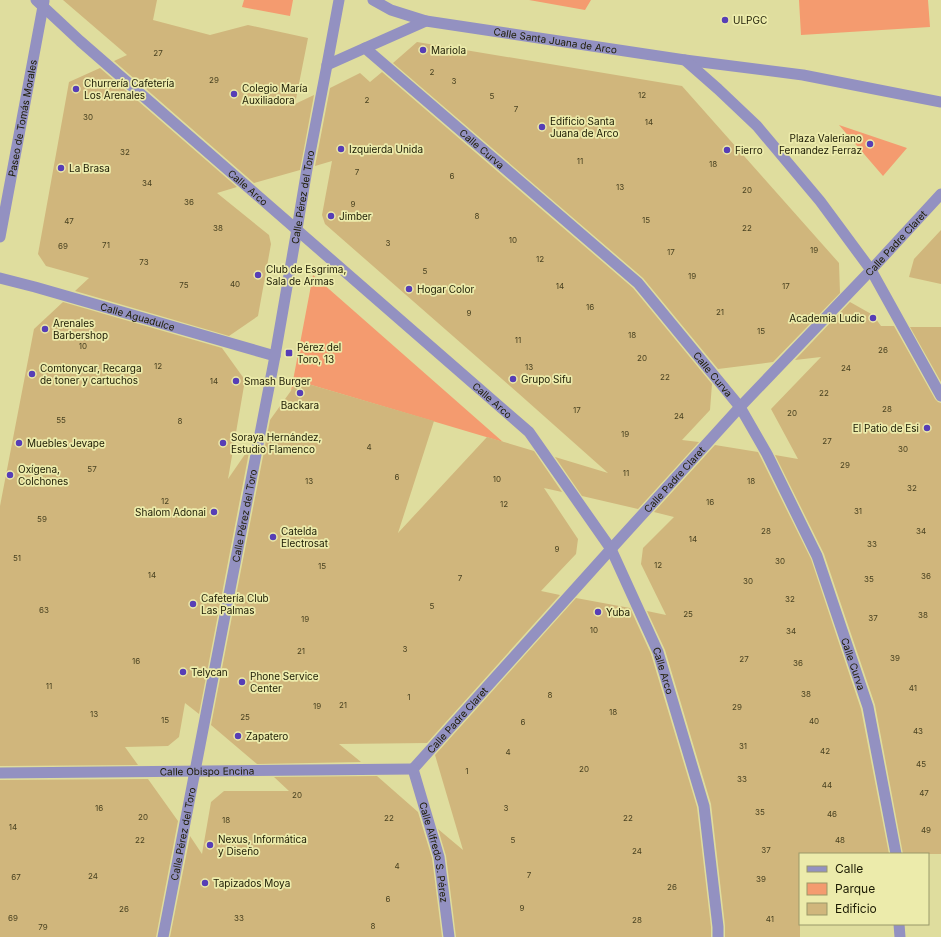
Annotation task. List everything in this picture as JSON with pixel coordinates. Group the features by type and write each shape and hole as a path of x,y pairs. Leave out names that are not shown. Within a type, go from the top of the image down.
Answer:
{"street":[{"name":"Calle Pérez del Toro","path":"163,937 275,356 306,169 339,0"},
{"name":"Calle Santa Juana de Arco","path":"373,0 391,10 426,21 685,60 803,76 941,102"},
{"name":"Calle Arco","path":"41,2 80,41 529,432 611,549 658,652 704,806 718,937"},
{"name":"Paseo de Tomás Morales","path":"0,237 41,2"},
{"path":"327,65 426,21"},
{"name":"Calle Curva","path":"365,48 638,283 740,407 767,454 817,556 868,707 896,853"},
{"path":"685,60 757,126 820,201 871,270 941,396"},
{"name":"Calle Padre Claret","path":"413,769 740,407 871,270 941,194"},
{"name":"Calle Aguadulce","path":"0,278 275,356"},
{"name":"Calle Obispo Encina","path":"0,773 413,769"},
{"name":"Calle Alfredo S. Pérez","path":"413,769 439,857 449,937"},
{"path":"899,925 900,937"}],"green space":[{"path":"244,0 293,0 290,16 242,7"},
{"path":"529,0 591,0 585,10"},
{"path":"799,0 928,0 930,27 801,35"},
{"path":"839,125 907,148 883,176"},
{"path":"313,275 503,442 298,381 291,391"}],"building":[{"name":"Colegio María Auxiliadora","path":"63,0 157,0 153,20 210,35 248,25 308,38 295,104 314,95 300,170 254,183 114,61 127,55"},
{"path":"417,42 682,86 839,263 840,293 773,362 718,369 643,278 393,63"},
{"path":"100,68 237,187 217,193 269,235 271,244 258,316 229,336 75,291 89,278 46,266 38,254 69,82"},
{"path":"382,72 633,288 712,384 710,410 682,440 699,442 638,509 582,496 555,457 608,473 325,224 322,215 332,161 315,166 330,88 360,73 370,82"},
{"path":"941,230 941,284 909,277 914,259"},
{"path":"63,302 222,348 245,380 228,479 250,447 199,714 185,703 179,737 168,746 125,747 138,765 0,766 0,506 34,329"},
{"path":"850,302 873,315 881,326 894,326 935,399 941,403 941,854 903,853 875,705 824,554 775,455 798,459 771,409 821,357 795,360"},
{"path":"910,327 941,327 941,382"},
{"path":"298,381 434,421 398,533 487,437 534,451 562,492 544,488 578,539 576,554 541,591 560,595 427,743 339,744 361,762 257,764 211,725 270,420"},
{"path":"715,445 758,452 811,559 861,709 889,853 799,853 800,937 725,937 711,804 665,650 647,611 666,615 641,564 643,548 674,517 654,512"},
{"path":"576,598 630,608 651,654 697,807 711,937 456,937 446,856 438,829 463,850 435,755"},
{"path":"377,776 418,812 432,858 442,937 170,937 190,836 202,854 211,802 224,791 289,791 274,777"},
{"path":"148,779 178,821 156,937 0,937 0,780"}],"place":[{"name":"ULPGC","path":"725,20"},
{"name":"Mariola","path":"423,50"},
{"name":"Churrería Cafetería Los Arenales","path":"76,89"},
{"name":"Colegio María Auxiliadora","path":"234,94"},
{"name":"Edificio Santa Juana de Arco","path":"542,127"},
{"name":"Plaza Valeriano Fernandez Ferraz","path":"870,144"},
{"name":"Izquierda Unida","path":"341,149"},
{"name":"Fierro","path":"727,150"},
{"name":"La Brasa","path":"61,168"},
{"name":"Jimber","path":"331,216"},
{"name":"Club de Esgrima, Sala de Armas","path":"258,275"},
{"name":"Hogar Color","path":"409,289"},
{"name":"Academia Ludic","path":"873,318"},
{"name":"Arenales Barbershop","path":"45,329"},
{"name":"Pérez del Toro, 13","path":"289,353"},
{"name":"Comtonycar, Recarga de toner y cartuchos","path":"32,374"},
{"name":"Grupo Sifu","path":"513,379"},
{"name":"Smash Burger","path":"236,381"},
{"name":"Backara","path":"300,393"},
{"name":"El Patio de Esi","path":"927,428"},
{"name":"Muebles Jevape","path":"19,443"},
{"name":"Soraya Hernández, Estudio Flamenco","path":"223,443"},
{"name":"Oxígena, Colchones","path":"10,475"},
{"name":"Shalom Adonai","path":"214,512"},
{"name":"Catelda Electrosat","path":"273,537"},
{"name":"Cafetería Club Las Palmas","path":"193,604"},
{"name":"Yuba","path":"598,612"},
{"name":"Telycan","path":"183,672"},
{"name":"Phone Service Center","path":"242,682"},
{"name":"Zapatero","path":"238,736"},
{"name":"Nexus, Informática y Diseño","path":"210,845"},
{"name":"Tapizados Moya","path":"205,883"}]}
